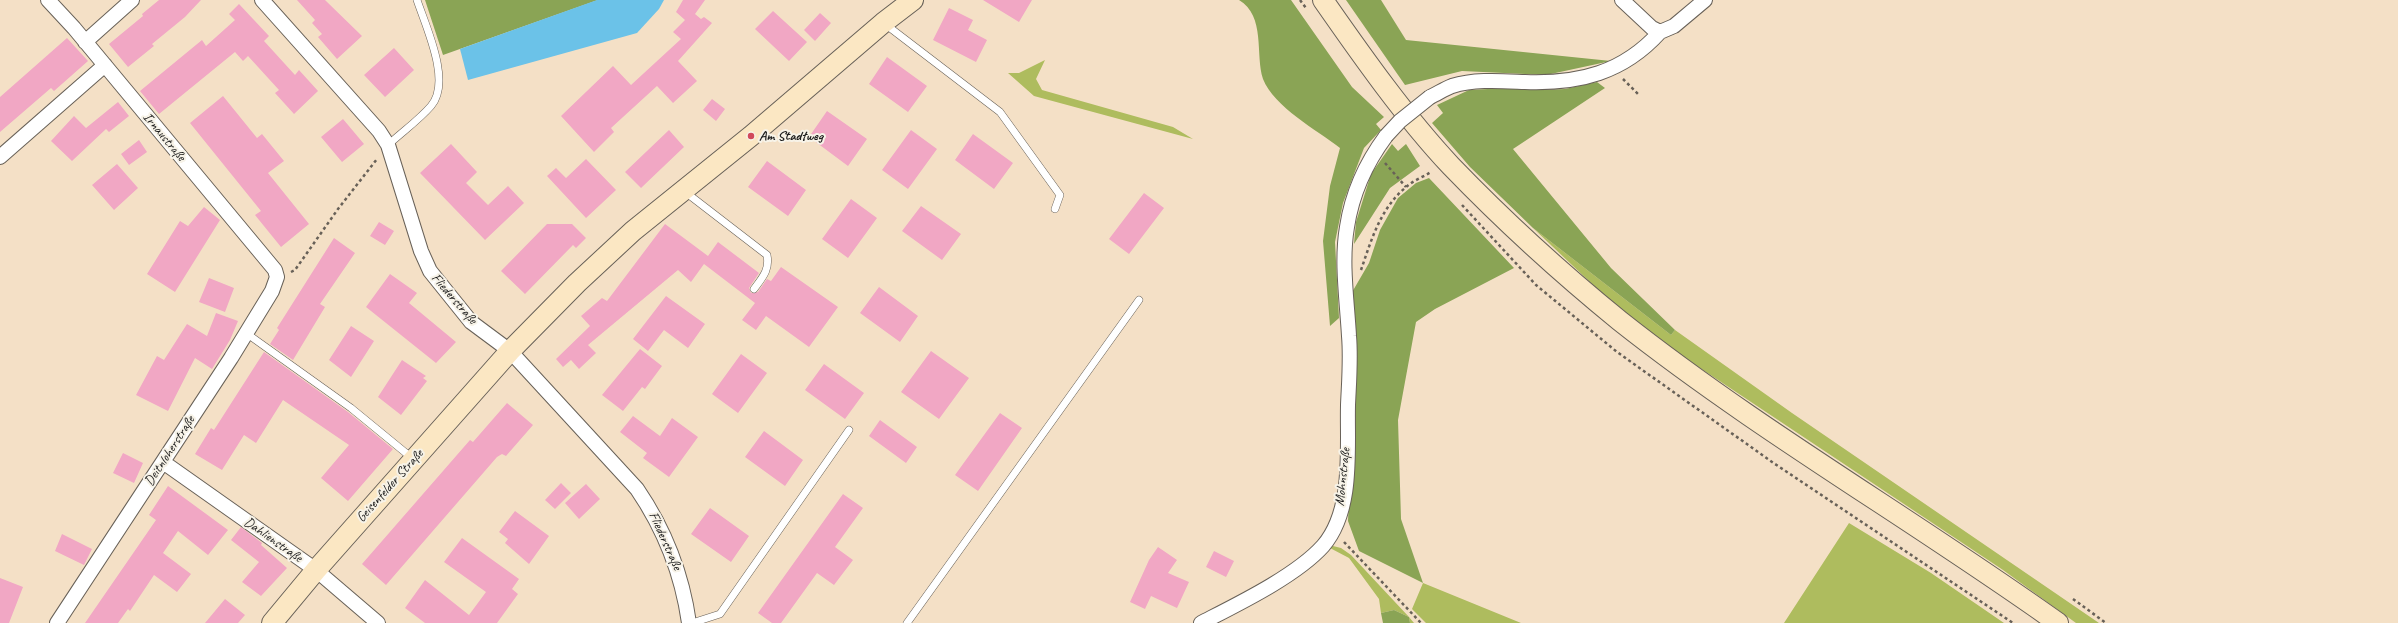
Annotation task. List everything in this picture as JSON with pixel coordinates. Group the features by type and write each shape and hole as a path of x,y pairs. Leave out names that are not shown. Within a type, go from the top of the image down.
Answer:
{"main road":[{"path":"510,351 627,236 751,136 883,22 912,0"},
{"path":"1323,0 1359,52 1450,164 1513,228 1570,279 1621,322 1772,430 1970,560 2058,623"},
{"name":"Geisenfelder Straße","path":"272,623 316,570 510,351"}],"street":[{"name":"Irnaustraße","path":"48,0 105,65 275,270 277,277"},
{"path":"85,42 132,0"},
{"name":"Fliederstraße","path":"262,0 372,120 388,145 421,251 430,271 470,322 510,351 604,451 637,489 651,509 676,565 689,623"},
{"path":"1622,0 1652,28 1660,32"},
{"name":"Mohnstraße","path":"1201,623 1281,579 1310,558 1333,531 1340,512 1346,474 1350,338 1345,257 1348,221 1352,201 1364,170 1386,136 1400,121 1430,97 1451,86 1473,82 1552,82 1578,79 1613,69 1633,57 1660,32 1674,26 1705,0"},
{"path":"0,157 105,65"},
{"name":"Deitnloherstraße","path":"57,623 246,333 276,284 277,277"},
{"name":"Dahlienstraße","path":"163,462 316,570 378,623"}],"lane":[{"path":"388,145 432,105 438,94 441,76 417,0"},
{"path":"883,22 1000,112 1060,195 1054,209"},
{"path":"683,190 767,255 769,264 766,272 754,289"},
{"path":"907,623 1139,300"},
{"path":"246,333 351,408 414,460"},
{"path":"692,623 720,614 849,430"}],"path":[{"path":"1613,69 1638,94"},
{"path":"277,277 295,270 338,209 388,145"},
{"path":"1375,151 1406,186"},
{"path":"1346,283 1358,277 1381,217 1392,200 1406,186 1431,172"},
{"path":"1333,531 1421,623"},
{"path":"2073,599 2106,623"}],"green space":[{"path":"425,0 598,0 443,55"},
{"path":"1239,0 1291,0 1352,87 1384,117 1376,124 1381,130 1364,148 1343,203 1335,242 1339,318 1330,326 1323,241 1330,186 1340,148 1286,108 1276,99 1269,89 1263,79 1258,36 1253,16 1247,7"},
{"path":"1346,0 1381,0 1406,40 1611,61 1546,75 1462,71 1405,85"},
{"path":"1045,60 1036,79 1042,90 1173,127 1193,139 1034,96 1008,73 1019,73"},
{"path":"1597,82 1605,88 1513,149 1611,268 1675,330 1671,335 1533,228 1470,167 1432,123 1443,113 1437,105 1469,90 1507,88 1543,90 1565,89"},
{"path":"1392,144 1398,151 1406,144 1420,166 1390,188 1354,244 1356,222 1371,174"},
{"path":"1429,178 1514,268 1435,309 1416,322 1398,420 1401,519 1423,583 1359,551 1348,521 1355,367 1351,294 1369,263 1380,230 1398,198 1416,183"},
{"path":"1533,228 1671,335 1675,330 1792,413 2099,623 2076,623 2003,570 1685,358 1612,303"},
{"path":"1849,523 1931,573 2004,623 1784,623"},
{"path":"1333,546 1341,548 1351,555 1409,617 1394,610 1381,613 1379,599 1349,558 1330,548"},
{"path":"1423,583 1521,623 1426,623 1412,609"},
{"path":"1394,610 1409,617 1410,623 1383,623 1381,613"},
{"path":"1409,617 1414,623 1410,623"}],"water":[{"path":"597,0 664,0 659,9 637,33 468,80 460,49"}],"building":[{"path":"159,0 201,0 185,17 152,44 154,46 128,67 109,44 143,16 142,14"},
{"path":"297,0 325,0 362,36 337,59 318,37 322,34 312,23 315,20"},
{"path":"683,0 705,0 695,14 701,19 704,17 712,23 678,61 697,81 673,103 657,86 611,128 614,132 594,152 561,116 613,66 631,85 681,39 673,32 685,20 676,12"},
{"path":"983,0 1032,0 1019,22"},
{"path":"239,4 269,36 264,41 295,75 299,70 318,91 294,114 275,93 279,90 248,56 243,61 235,52 159,114 140,91 202,40 206,46 235,20 229,14"},
{"path":"949,8 973,20 968,30 987,40 976,62 933,40"},
{"path":"773,11 807,42 789,61 755,29"},
{"path":"820,13 831,23 815,41 804,30"},
{"path":"67,38 88,61 54,91 51,88 0,132 0,97"},
{"path":"394,48 414,70 385,97 364,75"},
{"path":"887,57 927,86 908,112 869,84"},
{"path":"223,96 257,138 262,134 284,161 268,173 309,224 281,247 255,215 261,211 190,123"},
{"path":"712,99 725,109 716,121 703,110"},
{"path":"118,102 129,116 109,132 106,129 72,161 51,141 74,116 86,128"},
{"path":"827,111 867,139 848,166 809,137"},
{"path":"343,119 364,144 342,162 321,137"},
{"path":"669,130 684,147 641,188 625,172"},
{"path":"911,130 937,149 908,189 882,170"},
{"path":"973,134 1013,163 994,189 955,160"},
{"path":"139,140 147,152 129,165 121,154"},
{"path":"451,144 477,172 466,183 488,205 508,186 524,203 485,240 420,173"},
{"path":"586,159 616,190 586,218 547,176 556,168 566,178"},
{"path":"767,161 806,190 788,216 748,187"},
{"path":"117,164 138,188 114,210 92,185"},
{"path":"1144,193 1164,208 1129,254 1109,239"},
{"path":"851,199 877,218 848,258 822,239"},
{"path":"921,206 961,234 942,260 902,231"},
{"path":"204,207 220,220 175,292 147,274 180,221 188,226"},
{"path":"379,222 394,231 385,245 370,236"},
{"path":"547,224 572,224 586,238 576,248 573,245 525,294 501,271"},
{"path":"665,224 708,256 718,242 759,273 749,288 751,293 758,292 767,279 771,281 781,267 838,307 809,347 766,316 756,330 742,320 755,303 704,264 691,282 678,270 588,345 596,353 579,369 571,360 563,367 556,359 590,326 581,316 602,298 607,301"},
{"path":"334,238 355,253 320,304 325,307 293,360 270,344 279,330 277,328"},
{"path":"390,274 417,293 409,303 456,342 436,363 366,307"},
{"path":"209,278 234,288 225,312 199,302"},
{"path":"879,287 918,316 900,342 860,313"},
{"path":"666,296 705,324 688,348 664,330 648,351 633,339"},
{"path":"216,313 238,321 230,340 212,369 195,358 168,411 136,395 157,356 164,360 187,324 207,336"},
{"path":"351,326 374,341 351,377 329,360"},
{"path":"640,349 662,366 645,389 642,387 623,411 602,395"},
{"path":"931,351 969,378 939,419 901,392"},
{"path":"264,352 348,412 393,449 348,501 321,478 349,445 283,400 256,443 244,435 222,470 195,454 211,428 214,430"},
{"path":"741,354 767,373 738,413 712,394"},
{"path":"402,360 426,376 423,378 427,381 401,415 378,397"},
{"path":"824,364 864,393 845,419 805,390"},
{"path":"507,403 533,425 506,456 502,454 497,457 386,585 362,564 470,440 473,442"},
{"path":"1000,413 1022,428 978,491 955,475"},
{"path":"633,416 660,436 672,418 698,437 669,477 643,458 647,453 620,432"},
{"path":"880,420 917,447 906,463 869,436"},
{"path":"764,431 803,460 785,486 745,457"},
{"path":"123,453 143,463 134,483 113,473"},
{"path":"561,483 571,493 555,509 545,500"},
{"path":"586,484 600,499 579,519 565,503"},
{"path":"168,486 228,530 208,555 178,531 163,553 191,574 177,592 154,575 130,611 128,609 118,623 85,623 156,520 149,515"},
{"path":"843,494 863,508 835,547 853,560 834,585 817,573 781,623 772,623 758,613"},
{"path":"710,508 749,536 731,562 691,534"},
{"path":"515,511 549,536 529,564 505,543 508,539 499,532"},
{"path":"241,527 262,543 261,545 287,568 261,596 242,582 259,562 231,540"},
{"path":"62,534 92,549 84,565 55,551"},
{"path":"462,538 519,579 512,589 518,594 497,623 425,623 405,608 425,580 469,615 486,592 444,562"},
{"path":"1158,547 1177,560 1168,573 1189,582 1177,608 1151,596 1145,609 1130,602 1149,560"},
{"path":"1214,551 1234,561 1226,577 1206,567"},
{"path":"0,578 23,587 9,623 0,623"},
{"path":"225,599 245,615 238,623 205,623"}],"place":[{"name":"Am Stadtweg","path":"751,136"}]}
